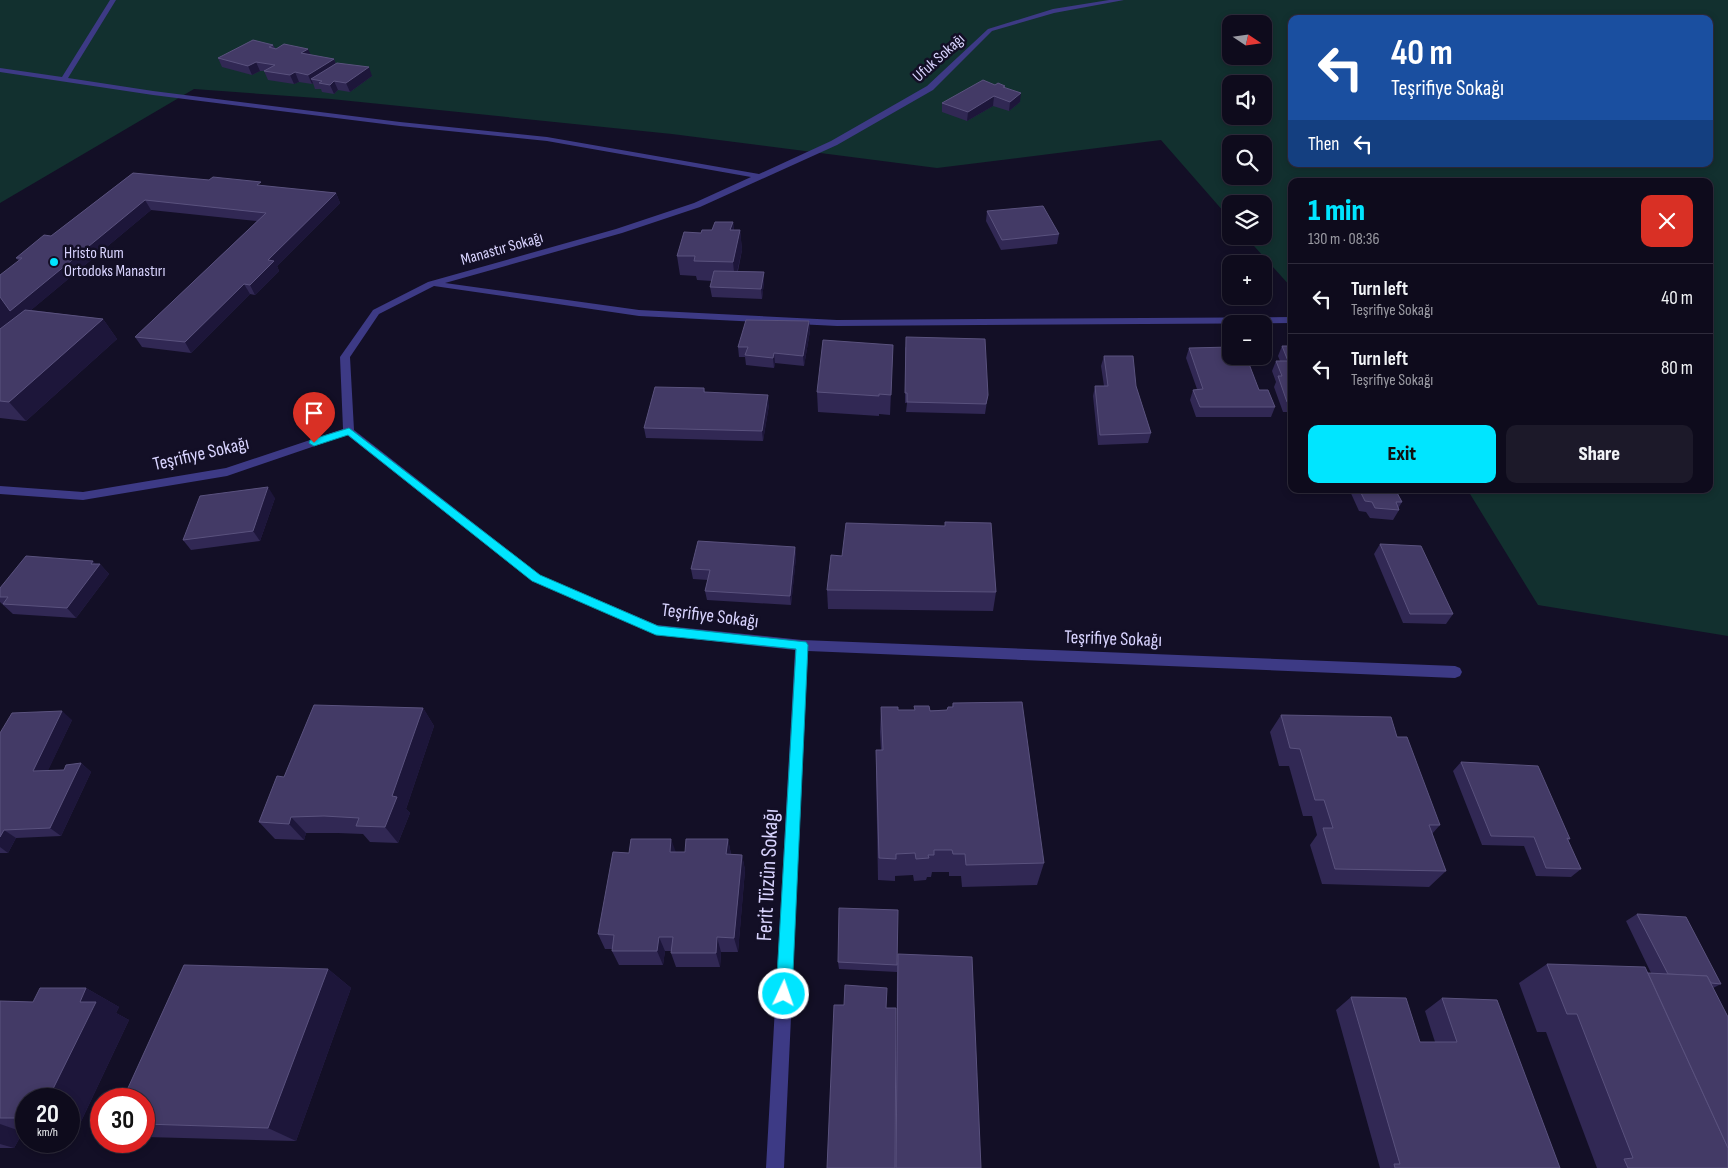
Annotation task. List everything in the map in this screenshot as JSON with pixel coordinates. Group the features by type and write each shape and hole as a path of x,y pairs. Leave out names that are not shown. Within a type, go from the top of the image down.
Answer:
{"street":[{"path":"64,79 113,0"},
{"name":"Ufuk Sokağı","path":"758,176 834,143 930,88 990,30 1053,11 1121,0"},
{"path":"0,70 153,93 390,123 547,139 758,176"},
{"name":"Manastır Sokağı","path":"349,431 345,357 376,312 431,284 645,223 698,205 758,176"},
{"path":"431,284 639,313 837,323 1288,320"},
{"name":"Teşrifiye Sokağı","path":"0,490 83,496 227,472 349,431 536,578 656,630 802,645 1455,672"},
{"name":"Ferit Tüzün Sokağı","path":"775,1168 802,645"}],"green space":[{"path":"0,0 1728,0 1728,636 1538,605 1469,493 1713,493 1713,178 1288,178 1288,284 1272,266 1272,255 1262,255 1253,245 1272,245 1272,195 1222,195 1222,210 1161,140 937,168 672,134 331,99 194,89 0,203"}],"building":[{"path":"253,40 273,45 269,47 276,49 284,44 308,49 301,53 334,59 308,75 295,72 290,75 264,71 275,65 256,62 248,66 218,58"},
{"path":"337,63 369,67 346,83 334,81 330,85 311,79"},
{"path":"983,80 995,85 998,83 1005,86 1003,87 1021,93 1010,102 994,96 968,112 942,103"},
{"path":"133,173 209,180 213,177 261,182 257,185 336,193 268,260 274,261 250,285 244,284 185,342 135,337 266,213 145,200 10,311 0,297 0,275 22,258 16,258 44,235 51,236"},
{"path":"1043,206 1059,234 1002,240 987,211"},
{"path":"715,222 733,222 730,230 740,230 733,262 694,261 695,256 677,256 684,232 701,233 702,230 712,230"},
{"path":"714,271 764,272 761,289 710,287"},
{"path":"25,310 103,319 9,402 0,401 0,329"},
{"path":"746,320 809,321 803,356 774,353 773,358 745,355 748,347 738,347"},
{"path":"906,337 985,339 988,395 986,404 907,402 907,393 905,393"},
{"path":"823,340 893,345 891,395 817,392"},
{"path":"1282,346 1288,346 1288,361"},
{"path":"1222,347 1222,365 1249,365 1259,390 1268,390 1275,407 1200,407 1193,390 1203,389 1189,348"},
{"path":"1104,356 1133,356 1136,386 1151,433 1100,435 1095,386 1108,386"},
{"path":"1276,361 1288,361 1288,402 1278,376 1282,376"},
{"path":"655,387 704,388 704,392 768,395 762,431 644,428"},
{"path":"268,487 253,531 183,540 200,496"},
{"path":"1361,493 1397,493 1402,502 1396,502 1399,510 1375,508 1372,502 1365,501"},
{"path":"945,522 991,523 996,592 827,590 831,555 842,556 846,523 945,526"},
{"path":"698,541 795,547 790,596 705,591 710,570 691,569"},
{"path":"1380,544 1421,546 1453,614 1410,614"},
{"path":"26,556 93,561 91,564 100,564 67,608 3,604 8,597 0,597 0,588"},
{"path":"1022,702 1044,863 966,865 965,854 953,854 952,850 934,850 934,855 928,855 929,858 916,859 915,853 896,854 896,859 879,858 876,750 883,750 881,707 915,710 914,706 929,706 930,711 947,710 948,707 953,707 953,703"},
{"path":"314,705 423,708 392,796 397,797 385,827 356,826 359,818 324,816 291,817 289,824 259,822 277,776 284,777"},
{"path":"62,711 33,771 64,770 66,765 81,763 50,828 4,830 0,837 0,733 12,713"},
{"path":"1281,715 1391,717 1397,737 1407,737 1440,825 1429,825 1446,871 1335,869 1323,828 1333,828 1324,800 1315,800 1300,749 1290,748"},
{"path":"1461,762 1538,766 1581,869 1546,868 1534,837 1491,836"},
{"path":"631,839 671,839 670,852 685,852 686,839 728,839 726,854 742,855 734,938 717,937 716,953 671,953 673,937 659,937 657,951 612,951 614,935 598,934 613,852 629,853"},
{"path":"839,908 898,910 897,965 838,962"},
{"path":"1637,914 1686,917 1721,984 1711,983 1707,976 1668,974"},
{"path":"898,954 972,957 981,1168 896,1168"},
{"path":"1547,964 1645,967 1728,1148 1728,1168 1628,1168 1624,1159 1633,1158 1577,1014 1567,1014"},
{"path":"184,965 328,969 268,1128 155,1124 155,1088 128,1088"},
{"path":"1648,973 1707,976 1728,1017 1728,1148"},
{"path":"845,985 887,988 886,1008 896,1008 895,1168 827,1168 834,1005 844,1005"},
{"path":"40,988 86,988 80,1002 96,1002 53,1088 15,1088 15,1118 0,1118 0,1001 33,1002"},
{"path":"1351,997 1406,998 1420,1042 1457,1042 1442,998 1497,1000 1560,1168 1395,1168 1394,1164 1400,1164"}],"place":[{"name":"Hristo Rum Ortodoks Manastırı","path":"54,262"}],"route":[{"path":"314,443 349,431 536,578 656,630 802,645 784,994"}]}
